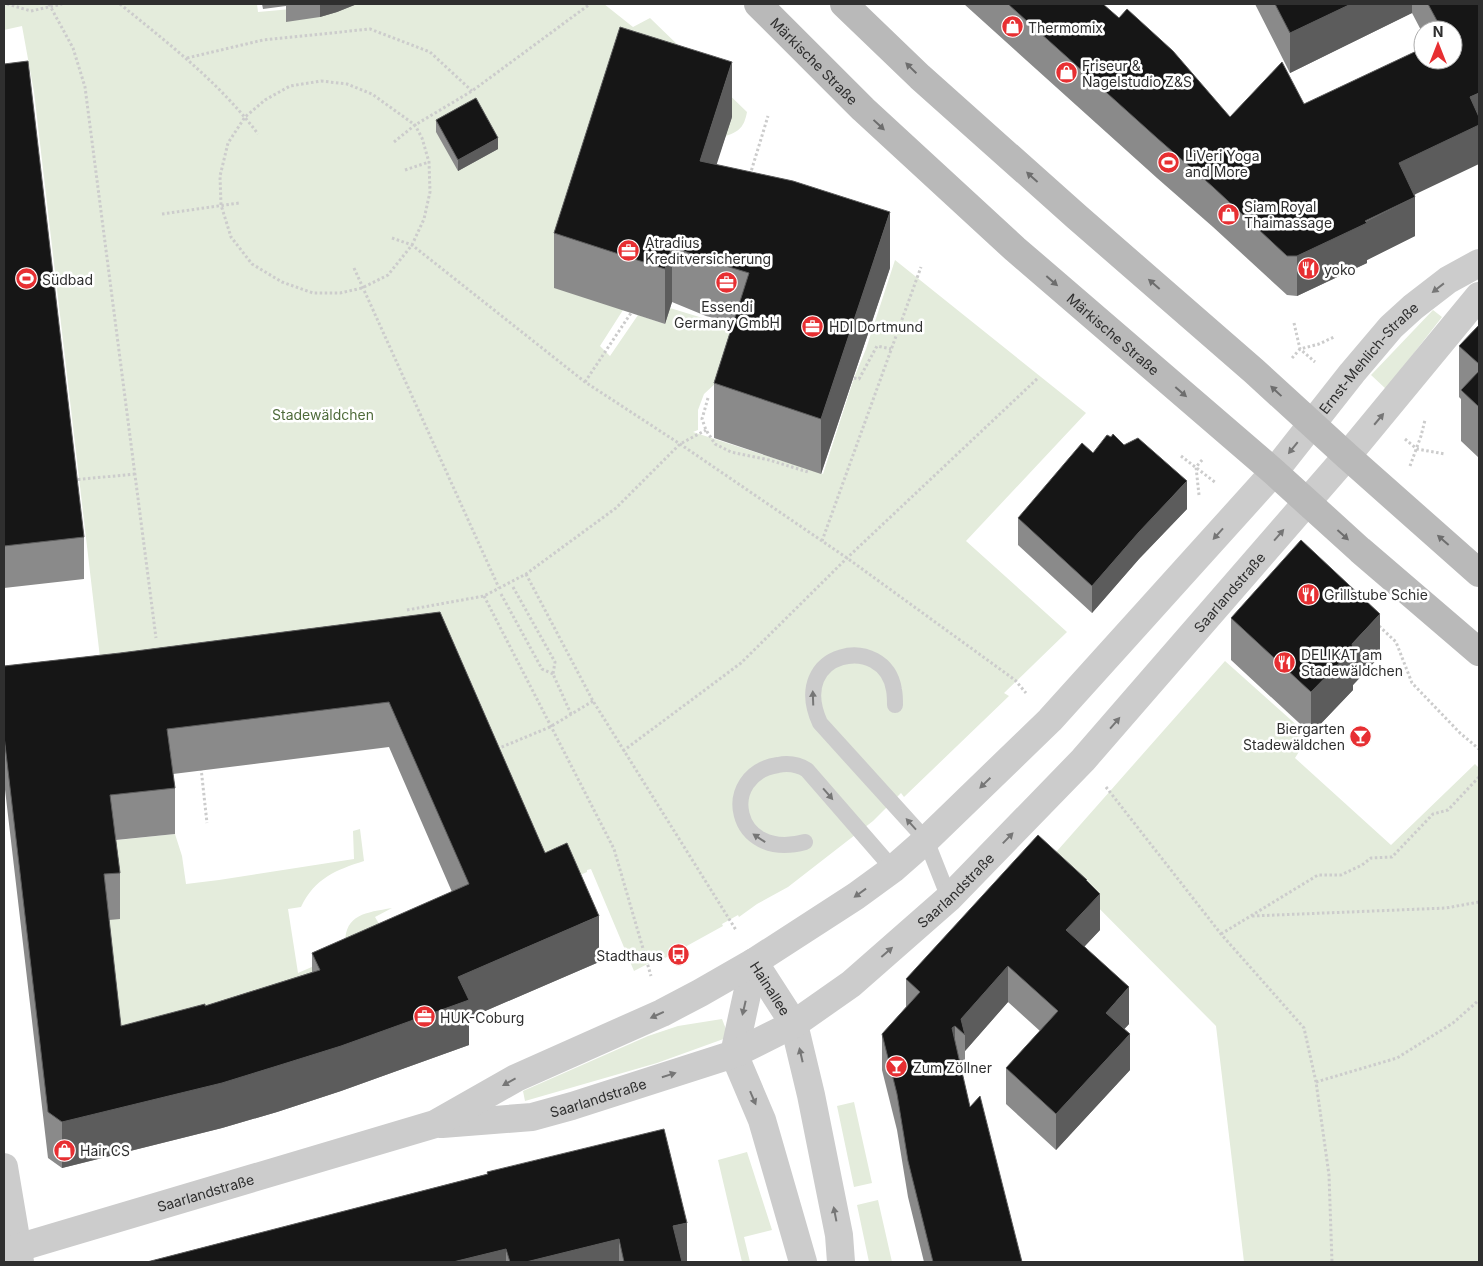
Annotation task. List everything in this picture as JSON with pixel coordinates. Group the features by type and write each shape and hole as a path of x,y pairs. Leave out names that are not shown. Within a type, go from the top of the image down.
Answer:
{"main road":[{"name":"Märkische Straße","path":"758,4 863,110 1014,249 1274,472 1360,550 1479,652"},
{"path":"844,4 927,83 1254,371 1479,573"}],"street":[{"name":"Ernst-Mehlich-Straße","path":"1274,472 1391,327 1448,280 1479,263"},
{"path":"1347,456 1479,296"},
{"name":"Saarlandstraße","path":"435,1124 532,1118 734,1054 794,1024 851,984 950,898 1082,760 1347,456"},
{"name":"Saarlandstraße","path":"14,1254 435,1124 516,1078 662,1012 754,962 856,896 926,840 1050,720 1274,472"},
{"name":"Hainallee","path":"754,962 794,1024 811,1095 839,1235 841,1262"},
{"name":"Hainallee","path":"734,1054 754,962"},
{"path":"734,1054 762,1120 803,1262"},
{"path":"4,1167 14,1254"}],"lane":[{"path":"895,705 894,689 886,672 873,660 859,655 850,655 830,663 822,670 813,686 813,707 820,723 926,840 950,898"},
{"path":"805,842 792,846 768,844 751,833 745,825 741,803 742,792 747,782 760,770 785,764 807,770 893,868"}],"path":[{"path":"7,4 31,11 62,4"},
{"path":"120,4 187,58 245,117 258,134"},
{"path":"394,142 416,125 472,91 590,4"},
{"path":"49,6 73,48 85,87 156,638"},
{"path":"187,58 263,40 370,29 430,52 472,91"},
{"path":"321,81 347,84 372,94 416,125 429,162 430,192 424,219 412,245 388,275 362,288 340,292 313,293 282,282 252,264 232,237 221,206 220,176 228,143 245,117 265,100 290,86 321,81"},
{"path":"749,181 768,116"},
{"path":"405,170 429,162"},
{"path":"162,214 239,203"},
{"path":"392,238 412,245 585,382 680,444 847,558 1015,680 1024,690"},
{"path":"822,542 921,267"},
{"path":"354,268 499,588"},
{"path":"585,382 631,313"},
{"path":"854,378 859,379 877,346 891,350"},
{"path":"623,751 741,663 847,558 1038,378"},
{"path":"708,398 702,419 706,430 715,444 731,452 769,460 808,472"},
{"path":"407,610 484,596 526,574 616,508 680,444 706,430"},
{"path":"73,480 135,474"},
{"path":"526,574 623,751 736,930"},
{"path":"514,587 554,662 553,674 571,714"},
{"path":"501,594 542,669 553,674"},
{"path":"484,596 614,849 651,976"},
{"path":"1375,622 1396,642 1412,683 1460,733 1479,749"},
{"path":"496,750 550,727 594,701"},
{"path":"199,758 208,823"},
{"path":"1082,760 1105,786 1221,934 1304,1028 1316,1082 1329,1175 1332,1262"},
{"path":"1221,934 1318,875 1341,875 1362,865 1371,858 1392,857 1433,814 1448,810 1479,777"},
{"path":"1252,916 1446,908 1479,902"},
{"path":"1316,1082 1397,1058 1453,1023 1479,1000"}],"green space":[{"name":"Stadewäldchen","path":"4,4 257,4 258,12 347,4 604,4 633,27 650,18 747,112 741,128 726,136 600,346 610,356 638,315 665,324 670,308 745,331 717,382 704,394 698,410 698,430 693,432 823,474 895,260 1086,413 966,541 1067,632 1004,693 1009,696 904,797 901,793 873,821 788,887 665,958 663,956 634,971 591,869 548,889 483,740 104,692 34,92 22,26 4,30"},
{"path":"1433,310 1442,317 1386,389 1371,375"},
{"path":"1225,661 1309,736 1295,758 1391,845 1475,764 1479,768 1479,1262 1244,1262 1216,1026 1050,859"},
{"path":"360,829 364,861 327,876 313,889 301,907 288,909 298,973 346,952 345,940 347,930 356,918 363,914 392,908 375,917 394,949 101,1076 80,844 175,834 182,856 186,884 354,859 353,831"},
{"path":"722,1019 729,1037 657,1063 525,1101 523,1091 648,1036 678,1026"},
{"path":"854,1102 872,1183 854,1187 837,1106"},
{"path":"747,1152 772,1230 744,1237 750,1262 742,1262 718,1160"},
{"path":"878,1200 892,1262 869,1262 857,1205"}],"building":[{"path":"1008,4 1103,4 1119,18 1127,9 1173,51 1230,117 1282,62 1304,104 1413,53 1413,70 1463,70 1463,20 1437,20 1428,4 1479,4 1479,93 1470,97 1479,117 1479,125 1399,163 1415,197 1365,221 1367,223 1297,256 1287,256"},
{"path":"1275,4 1351,4 1290,33"},
{"path":"620,27 732,62 700,161 793,181 890,212 821,419 714,383 749,273 706,260 672,246 665,269 554,233"},
{"name":"Südbad","path":"28,61 84,537 4,546 4,64"},
{"path":"476,98 498,138 458,160 436,120"},
{"path":"1479,325 1479,364 1459,346"},
{"path":"1479,371 1479,407 1461,390"},
{"path":"1113,434 1124,445 1138,438 1187,481 1092,586 1018,518 1082,443 1093,453 1107,435 1111,437"},
{"path":"1301,540 1380,614 1352,644 1353,649 1311,692 1231,618"},
{"path":"440,612 545,853 567,843 599,916 458,977 469,1000 341,1046 222,1083 62,1122 48,1112 4,736 4,666","holes":["389,702 469,884 312,953 320,970 205,1006 205,1004 121,1026 104,874 120,873 110,795 175,788 167,729"]},
{"path":"1038,835 1100,894 1066,930 1129,987 1106,1013 1130,1034 1056,1114 1006,1068 1058,1011 1008,966 961,1019 965,1035 955,1026 952,1028 970,1107 980,1096 1022,1262 933,1262 908,1161 897,1094 882,1034 920,992 906,979"},
{"path":"664,1129 687,1223 673,1226 682,1262 624,1262 619,1239 526,1262 510,1262 506,1249 453,1262 147,1262 488,1174 487,1172"}],"place":[{"name":"Thermomix","path":"1012,27"},
{"name":"Friseur & Nagelstudio Z&S","path":"1066,73"},
{"name":"LiVeri Yoga and More","path":"1169,163"},
{"name":"Siam Royal Thaimassage","path":"1228,214"},
{"name":"Atradius Kreditversicherung","path":"629,250"},
{"name":"yoko","path":"1308,269"},
{"name":"Südbad","path":"26,279"},
{"name":"Essendi Germany GmbH","path":"727,283"},
{"name":"HDI Dortmund","path":"813,326"},
{"name":"Grillstube Schie","path":"1308,594"},
{"name":"DELIKAT am Stadewäldchen","path":"1285,662"},
{"name":"Biergarten Stadewäldchen","path":"1361,736"},
{"name":"Stadthaus","path":"679,955"},
{"name":"HUK-Coburg","path":"424,1017"},
{"name":"Zum Zöllner","path":"897,1067"},
{"name":"Hair CS","path":"64,1150"}]}
